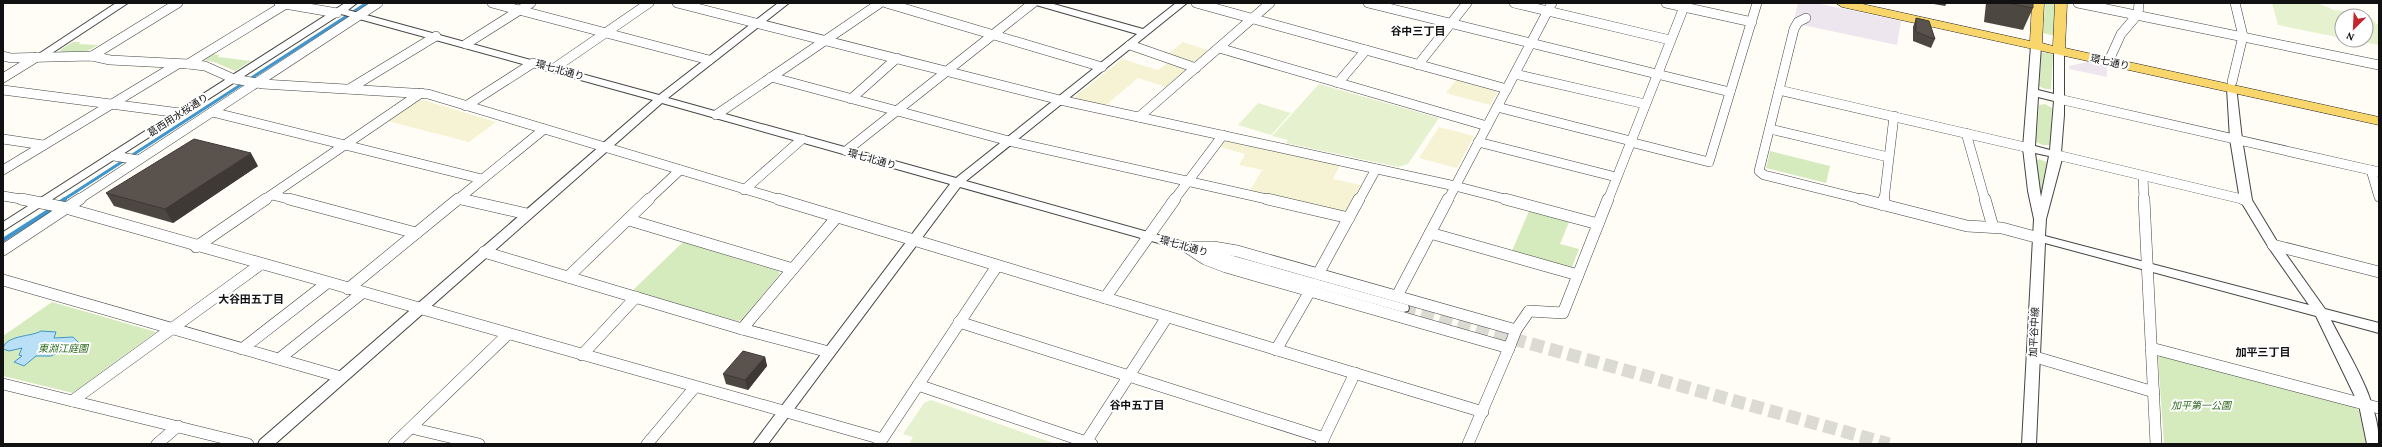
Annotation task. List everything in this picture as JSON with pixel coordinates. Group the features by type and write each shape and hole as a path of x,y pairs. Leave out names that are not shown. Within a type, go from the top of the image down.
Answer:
{"main road":[{"name":"環七通り","path":"1842,3 2232,85 2379,114"},
{"name":"環七通り","path":"1868,3 2036,43"},
{"path":"2036,43 2038,3"},
{"path":"2060,48 2061,3"},
{"name":"環七通り","path":"2060,48 2111,56 2379,121"}],"street":[{"path":"3,78 39,57 123,3"},
{"path":"92,56 178,3"},
{"path":"275,3 341,12"},
{"name":"葛西用水桜通り","path":"3,227 45,203 180,113 246,81 352,3"},
{"path":"3,250 136,160 212,112 246,81 378,3"},
{"path":"492,3 709,60"},
{"path":"466,44 531,3"},
{"path":"553,68 649,3"},
{"path":"677,3 1060,100 1455,186 1598,224"},
{"path":"265,444 660,99 784,3"},
{"path":"716,115 880,3"},
{"path":"886,3 1102,67"},
{"path":"846,152 1033,3"},
{"path":"1039,3 1145,33"},
{"path":"760,444 957,183 1182,3"},
{"path":"1196,3 1506,89"},
{"path":"1139,117 1270,3"},
{"path":"1368,3 1730,92"},
{"path":"1418,65 1466,3"},
{"path":"1514,3 1550,7 1670,40"},
{"path":"1666,3 1752,22"},
{"path":"1497,107 1709,162 1757,3"},
{"path":"2078,3 2379,65"},
{"path":"2111,56 2122,34 2137,15 2139,3"},
{"path":"2236,3 2244,36 2232,85 2236,139 2246,200 2273,245 2321,313 2366,405 2374,444"},
{"path":"3,170 112,104 286,4"},
{"path":"1397,296 1550,7"},
{"path":"1468,444 1483,412 1516,330 1521,325 1529,311 1562,312 1684,7"},
{"name":"環七北通り","path":"341,12 358,14 553,68 846,152 1148,235 1403,308"},
{"path":"1806,18 1798,22 1794,29 1759,171 1764,175 1967,226 1993,227 2039,238 2379,328"},
{"path":"348,89 436,36"},
{"name":"加平谷中線","path":"2029,444 2032,356 2040,219 2034,191 2029,148 2036,43"},
{"path":"1130,45 1196,68"},
{"path":"1219,48 1487,126"},
{"name":"加平谷中線","path":"2040,219 2048,196 2057,155 2060,48"},
{"path":"1338,83 1366,50"},
{"path":"3,56 11,58 92,56 110,60 183,64 209,67 246,81 422,93 1483,412"},
{"path":"851,99 897,58"},
{"path":"466,106 533,63"},
{"path":"1515,74 1645,104"},
{"path":"771,77 1008,141 1349,218"},
{"path":"3,90 180,113"},
{"path":"1779,90 2246,200"},
{"path":"2032,92 2375,171 2379,197"},
{"path":"196,247 422,93"},
{"path":"212,112 482,180"},
{"path":"1883,205 1894,116"},
{"path":"1770,129 1888,157"},
{"path":"348,289 543,130"},
{"path":"1966,133 1993,227"},
{"path":"1105,298 1148,235 1223,135"},
{"path":"3,139 43,145"},
{"path":"744,190 802,139"},
{"path":"1478,142 1616,177"},
{"path":"117,156 136,160"},
{"path":"1318,274 1376,169"},
{"path":"568,277 680,170"},
{"path":"2143,176 2156,444"},
{"path":"3,196 45,203 64,208 196,247 784,412 881,442 997,266"},
{"path":"272,196 416,234"},
{"path":"459,199 527,214"},
{"path":"742,329 836,218"},
{"path":"629,220 793,269"},
{"path":"1430,233 1578,275"},
{"path":"2273,245 2379,272"},
{"path":"1187,246 1213,247 1236,251 1516,330"},
{"path":"1187,246 1204,259 1226,267 1509,348"},
{"path":"484,252 742,329 829,352"},
{"path":"72,401 261,264"},
{"path":"3,280 341,377"},
{"path":"242,349 327,283"},
{"path":"1276,350 1310,291"},
{"path":"279,359 362,293"},
{"path":"582,355 636,297"},
{"path":"918,384 1089,443 1129,376 1167,317"},
{"path":"960,322 1129,376 1323,441 1355,373"},
{"path":"394,444 508,334"},
{"path":"2151,348 2379,408"},
{"path":"2032,356 2154,392"},
{"path":"4,385 248,444"},
{"path":"647,444 695,387"},
{"path":"157,444 178,426"},
{"path":"411,428 479,444"}],"shaded area":[{"path":"1798,3 1816,3 1901,21 1897,45 1793,23"},
{"path":"1183,42 1210,51 1196,62 1168,54"},
{"path":"1122,59 1158,70 1168,63 1186,68 1186,71 1167,87 1138,78 1105,106 1077,100 1075,97"},
{"path":"2087,62 2107,66 2107,77 2069,69 2069,66"},
{"path":"1456,80 1496,91 1497,93 1490,105 1446,93"},
{"path":"420,99 496,122 469,142 387,121"},
{"path":"1439,127 1474,136 1457,168 1419,158"},
{"path":"1225,141 1340,165 1333,179 1361,185 1346,212 1249,192 1262,170 1239,165 1245,154 1220,147"}],"green space":[{"path":"2051,3 2056,6 2055,36 2043,33 2045,4"},
{"path":"2272,3 2313,3 2334,10 2334,36 2278,25"},
{"path":"2374,21 2379,26 2379,45 2374,44"},
{"path":"73,42 80,42 79,44 98,45 86,52 61,52 60,50"},
{"path":"2047,52 2053,55 2051,89 2045,89 2039,86 2041,53"},
{"path":"213,54 219,55 218,57 251,61 235,71 214,62 204,60 204,58"},
{"path":"1319,84 1439,118 1408,164 1398,167 1286,143 1288,140 1272,136"},
{"path":"1258,103 1291,113 1271,135 1238,125"},
{"path":"2045,104 2052,108 2050,145 2043,145 2036,142 2039,105"},
{"path":"1770,151 1830,166 1826,183 1766,168"},
{"path":"2039,159 2049,163 2041,199 2036,173 2037,160"},
{"path":"1529,211 1569,222 1560,244 1579,249 1572,267 1569,268 1512,251"},
{"path":"683,242 778,271 780,274 742,320 737,321 632,291"},
{"name":"東淵江庭園","path":"52,302 156,332 73,393 3,376 3,336"},
{"name":"加平第一公園","path":"2163,355 2353,405 2359,411 2366,444 2164,444 2158,357"},
{"path":"931,400 1056,444 909,444 913,437 903,434 924,403"}],"water":[{"path":"41,331 56,332 54,338 73,337 79,343 51,356 36,356 24,366 14,362 22,356 19,355 22,348 9,351 3,349 8,341"}],"building":[{"path":"2008,3 2033,3 2033,8"},
{"path":"1916,18 1929,21 1935,39 1916,32"},
{"path":"194,139 251,153 165,209 106,193"},
{"path":"743,351 765,357 745,380 723,374"}],"waterway":[{"path":"63,200 367,3"},
{"path":"59,203 65,199"},
{"path":"3,240 53,208"}],"tunnel":[{"path":"1403,308 1889,444"}],"district":[{"name":"谷中三丁目","path":"1418,31"},
{"name":"大谷田五丁目","path":"251,299"},
{"name":"加平三丁目","path":"2263,352"},
{"name":"谷中五丁目","path":"1137,405"}]}
